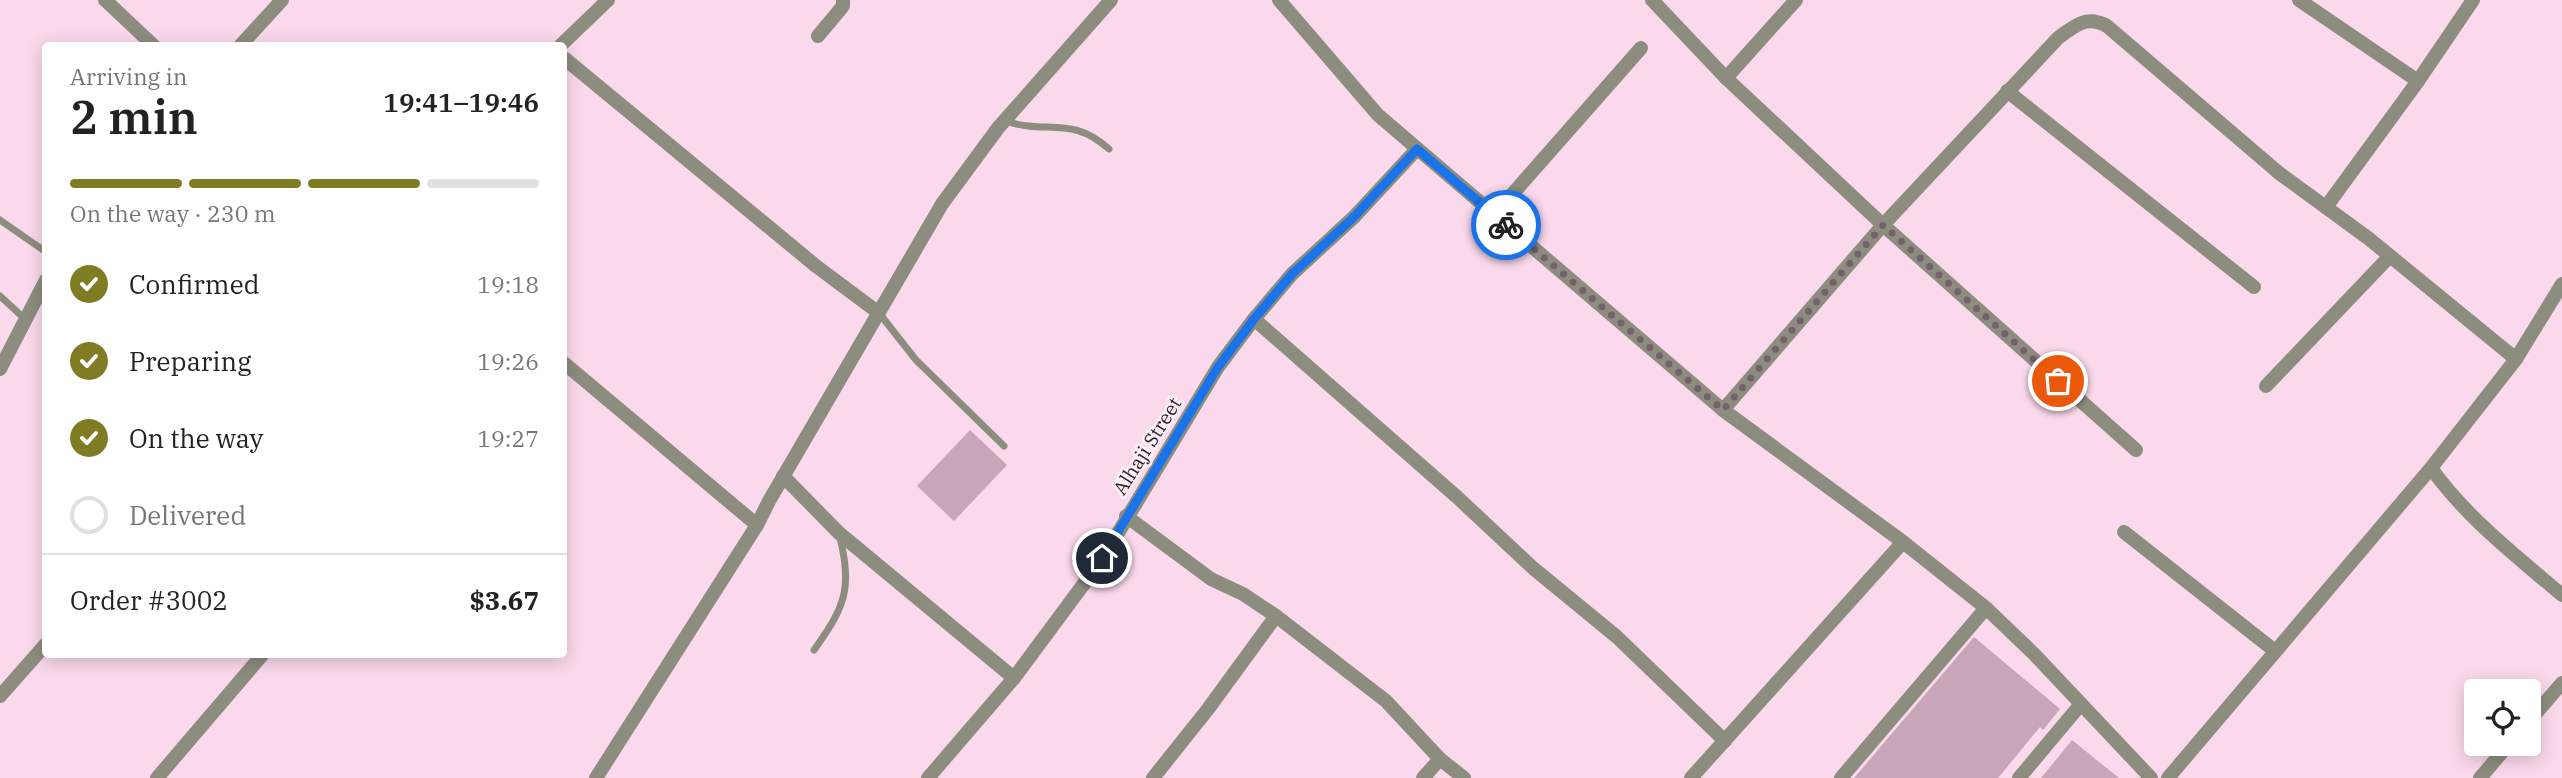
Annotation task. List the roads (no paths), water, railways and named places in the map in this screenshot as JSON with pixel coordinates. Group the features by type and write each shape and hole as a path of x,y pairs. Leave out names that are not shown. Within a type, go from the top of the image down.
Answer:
{"street":[{"path":"105,0 150,42"},
{"path":"244,42 282,0"},
{"path":"564,42 608,0"},
{"path":"818,36 843,6 843,0"},
{"path":"596,778 757,525 942,204 1005,121 1111,0"},
{"path":"1279,0 1378,115 1723,410 1903,542 1986,608 2034,654 2151,778"},
{"path":"1653,0 1726,78 1883,225 2136,450"},
{"path":"1726,78 1796,0"},
{"path":"2299,0 2418,81"},
{"path":"2326,208 2473,0"},
{"path":"1723,410 1883,225 2007,91 2058,38 2085,20 2098,21 2107,26 2279,173 2390,256 2516,359"},
{"path":"1494,215 1641,48"},
{"path":"567,60 816,266 879,313"},
{"path":"2007,91 2253,287"},
{"name":"Alhaji Street","path":"928,778 1014,678 1102,558 1218,367 1254,319 1292,274 1353,218 1417,149"},
{"path":"2266,386 2390,256"},
{"path":"2168,778 2431,468 2516,359 2562,285"},
{"path":"0,369 42,288"},
{"path":"2550,307 2562,317"},
{"path":"1254,319 1457,497 1533,568 1617,637 1724,741"},
{"path":"567,366 757,525"},
{"path":"2431,468 2450,494 2492,536 2562,595"},
{"path":"783,476 839,533 1014,678"},
{"path":"1126,516 1211,579 1243,594 1276,616 1385,701 1440,759 1464,778"},
{"path":"2124,532 2275,651"},
{"path":"1692,778 1903,542"},
{"path":"1841,778 1986,608"},
{"path":"1153,778 1276,616"},
{"path":"0,696 42,649"},
{"path":"157,778 260,658"},
{"path":"2541,707 2562,683"},
{"path":"2019,778 2081,704"},
{"path":"2480,778 2499,756"},
{"path":"1423,778 1440,759"}],"lane":[{"path":"1005,121 1022,126 1069,127 1097,138 1110,149"},
{"path":"0,220 42,249"},
{"path":"0,296 25,320"},
{"path":"879,313 916,360 1004,446"},
{"path":"814,650 835,621 846,593 846,560 839,533"}]}
